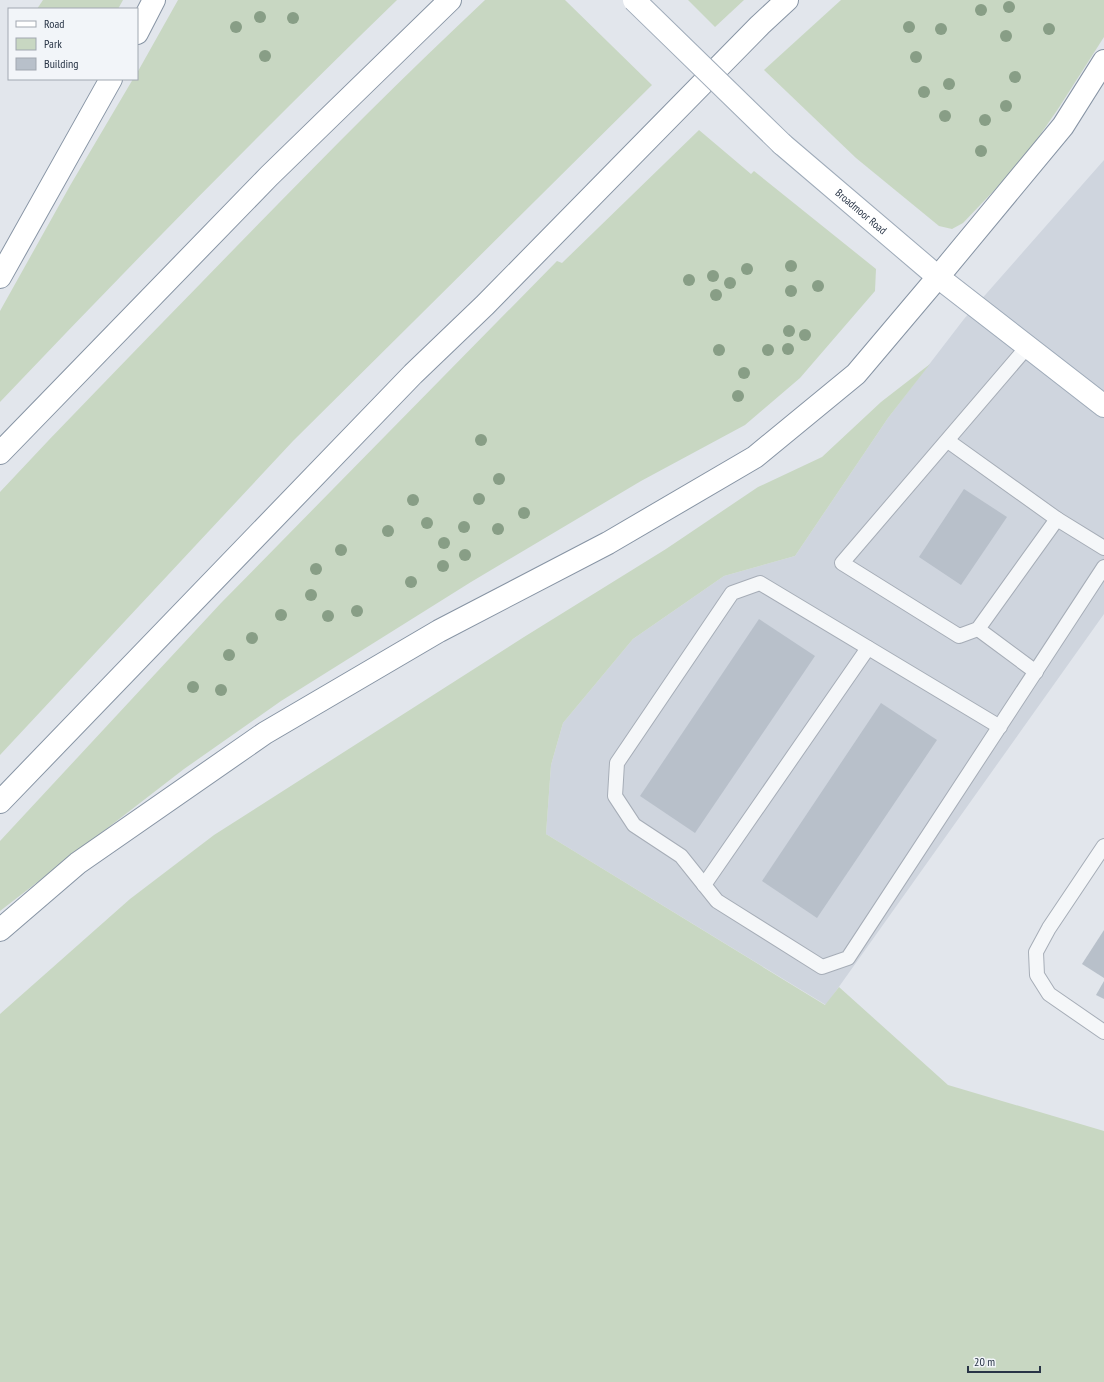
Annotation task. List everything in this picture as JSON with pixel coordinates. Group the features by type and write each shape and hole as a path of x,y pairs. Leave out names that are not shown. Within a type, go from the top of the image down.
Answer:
{"main road":[{"path":"138,31 154,0"},
{"path":"0,453 269,176 450,0"},
{"name":"Broadmoor Road","path":"634,0 782,144 938,277 1104,406"},
{"path":"0,802 413,374 485,306 760,25 787,0"},
{"path":"0,930 78,863 265,733 439,631 608,543 755,457 856,374 1063,126 1104,61"},
{"path":"0,277 110,80"}],"lane":[{"path":"1027,347 842,564 959,636 978,629 1057,519"},
{"path":"948,441 1057,519 1104,548"},
{"path":"1000,727 760,583 732,593 617,763 615,796 634,825 680,856 718,901 822,967 848,958 1000,727 1104,567"},
{"path":"978,629 1036,672"},
{"path":"704,885 868,648"},
{"path":"1104,846 1049,928 1036,952 1037,974 1049,994 1104,1032"}],"shaded area":[{"path":"1104,160 1104,614 826,1005 546,834 551,765 563,723 633,639 724,576 795,556 888,418 964,319"}],"green space":[{"path":"43,0 123,0 119,8 38,8"},
{"path":"178,0 397,0 197,199 0,402 0,311 71,184 132,80 138,80 138,71"},
{"path":"485,0 565,0 652,85 293,441 0,755 0,492 100,387 307,175 377,104"},
{"path":"688,0 744,0 715,27"},
{"path":"841,0 1104,0 1104,37 1031,148 1006,178 963,223 952,229 939,226 856,158 764,70"},
{"path":"699,130 751,174 754,171 876,269 875,291 800,378 745,425 641,481 471,582 281,701 184,769 0,911 0,841 221,603 557,261 562,263"},
{"path":"930,364 888,418 795,556 724,576 633,639 563,723 551,765 546,834 825,1005 839,987 948,1085 1104,1131 1104,1382 0,1382 0,1014 130,899 214,835 524,637 666,549 758,487 822,457 881,402"}],"building":[{"path":"964,489 1007,517 961,585 919,557"},
{"path":"759,619 815,656 695,833 640,796"},
{"path":"881,703 937,740 817,918 762,881"},
{"path":"1104,930 1104,978 1082,964"},
{"path":"1104,981 1104,999 1096,995"}]}
